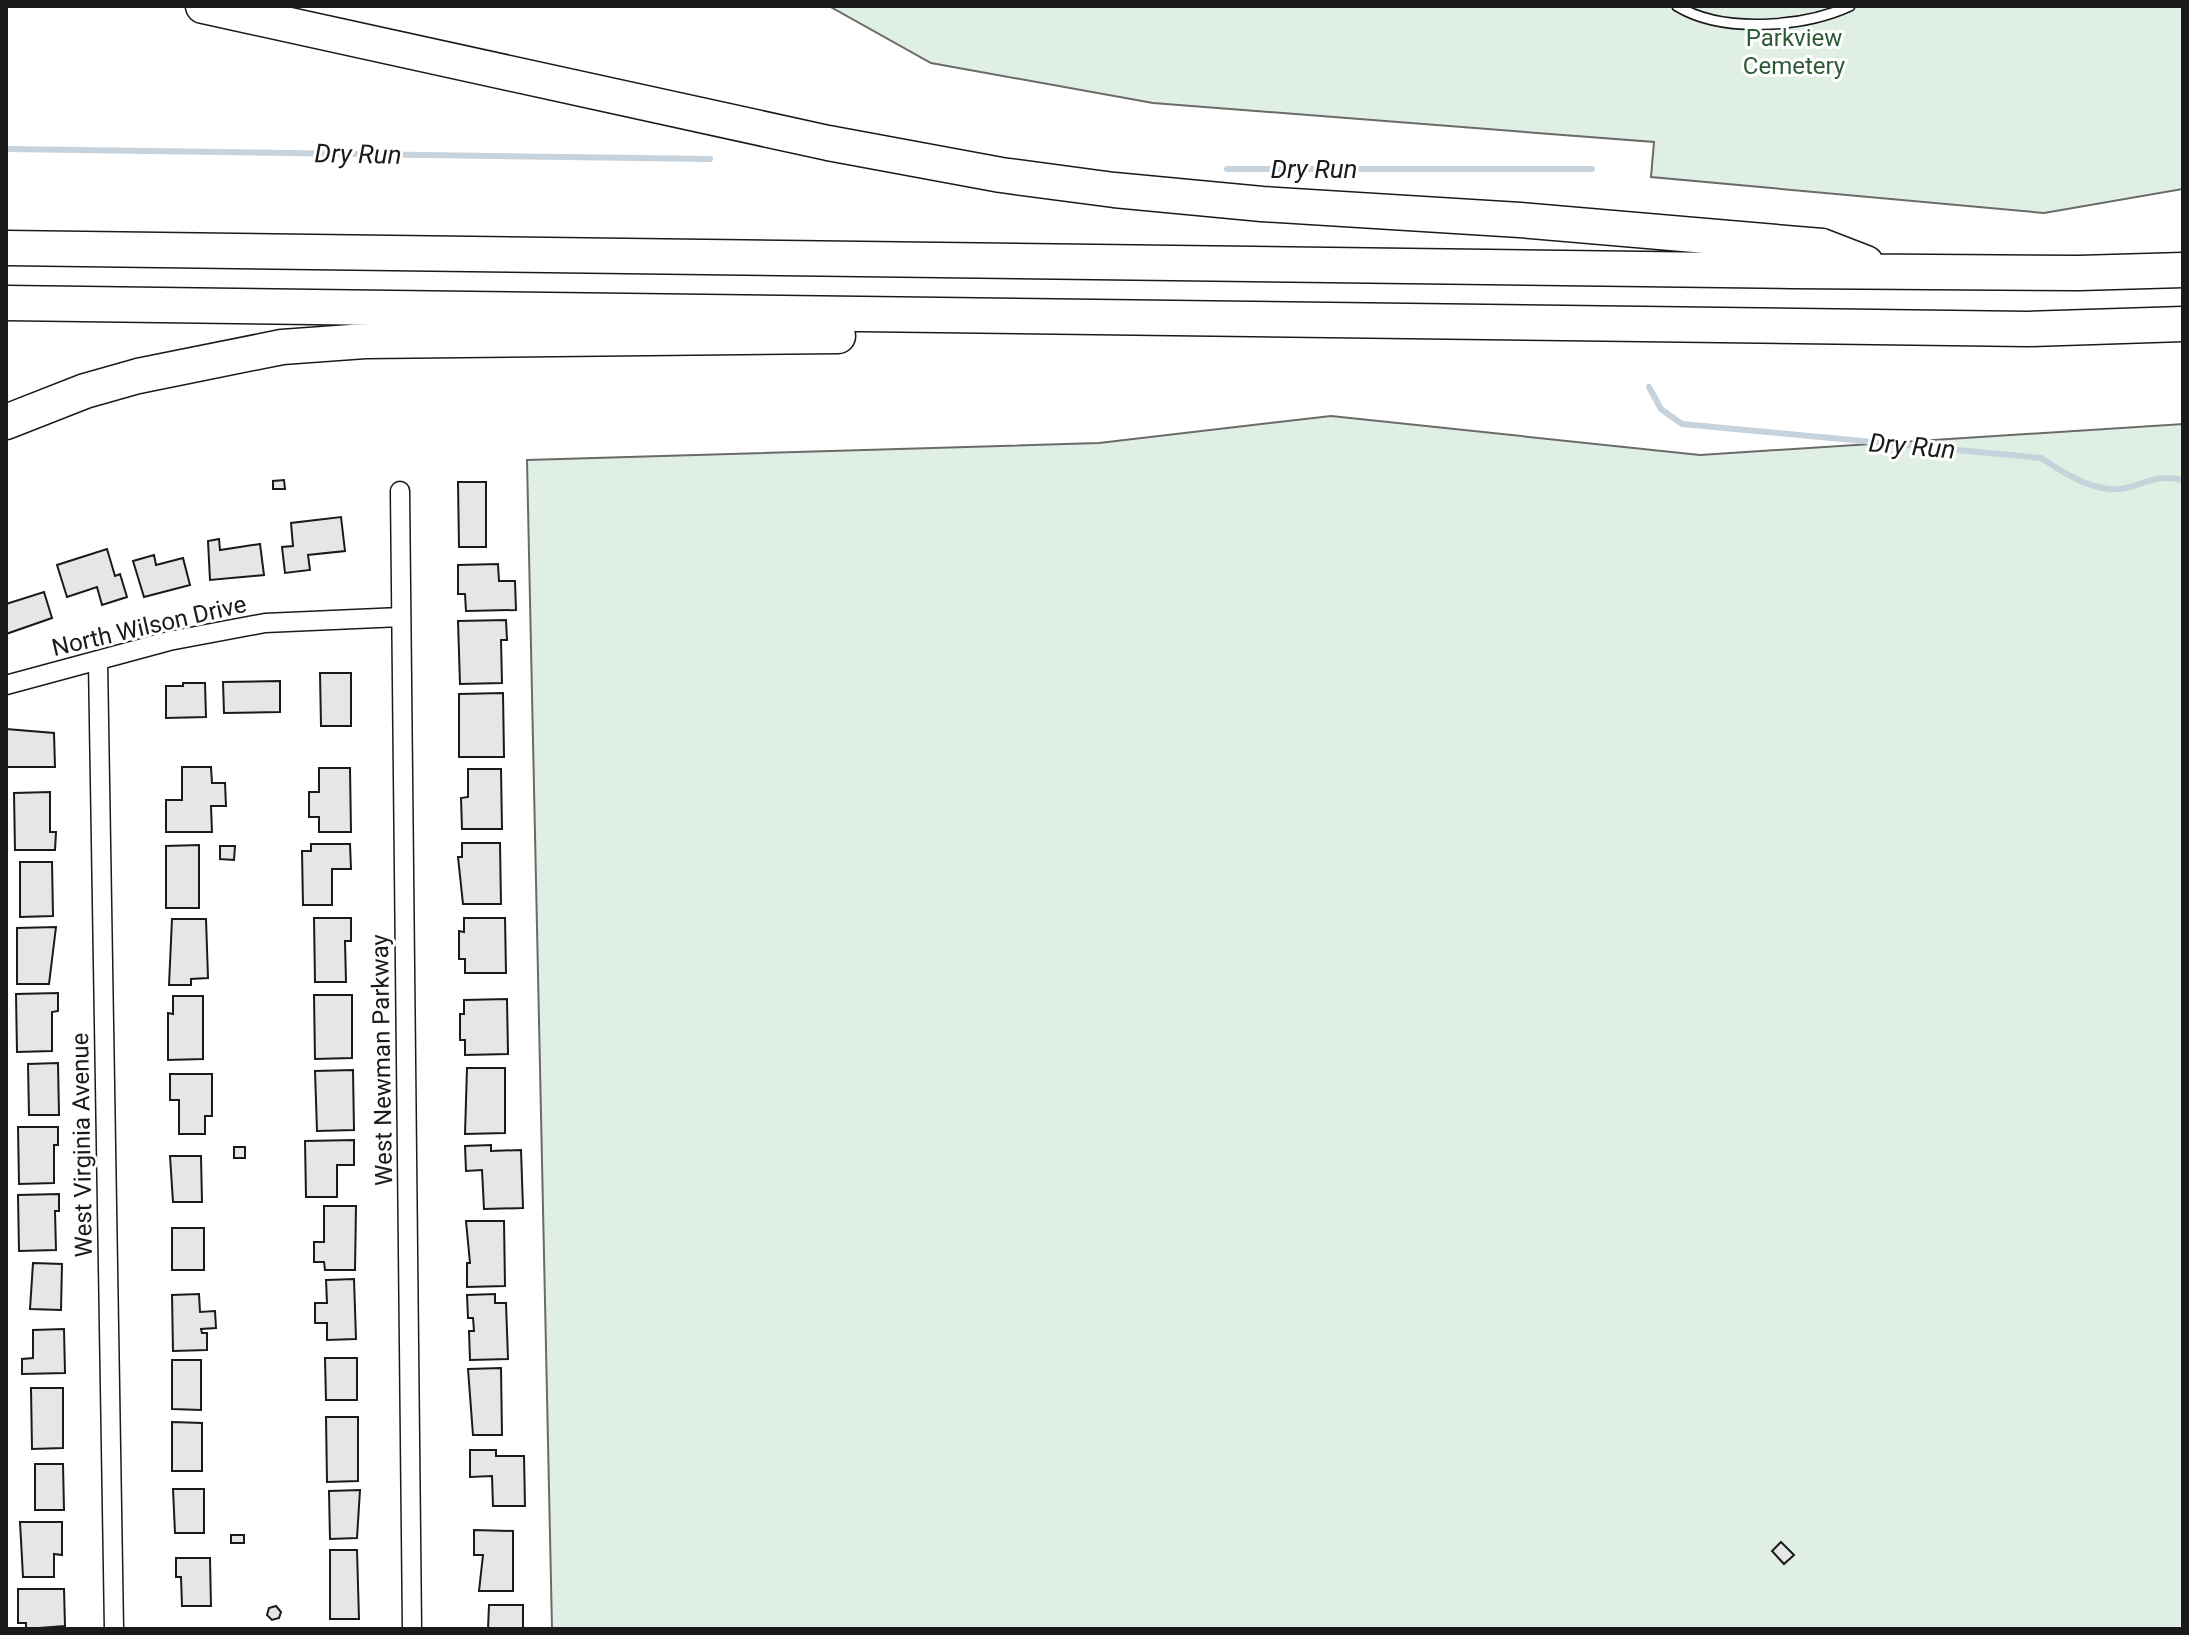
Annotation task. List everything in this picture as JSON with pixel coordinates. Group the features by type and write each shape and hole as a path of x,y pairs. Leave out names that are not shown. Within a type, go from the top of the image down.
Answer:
{"highway":[{"path":"203,6 828,143 985,172 1114,190 1262,204 1520,220 1822,246 1885,271"},
{"path":"6,248 2079,273 2183,270"},
{"path":"6,303 1228,317 1383,322"},
{"path":"6,422 85,391 192,362 268,348 322,343 780,337 1204,322 2028,329 2183,324"}],"street":[{"name":"West Newman Parkway","path":"400,491 412,1629"},
{"name":"North Wilson Drive","path":"6,685 169,641 265,623 401,617"},
{"name":"West Virginia Avenue","path":"98,661 114,1629"}],"lane":[{"path":"1677,6 1745,25 1822,19 1850,6"}],"green space":[{"name":"Parkview Cemetery","path":"829,6 2183,6 2183,189 2044,213 1651,177 1654,142 1153,103 931,63"},
{"path":"1331,416 1700,455 2183,424 2183,1629 552,1629 527,460 1099,443"}],"building":[{"path":"284,480 285,489 273,489 273,481"},
{"path":"458,482 486,482 486,547 459,547"},
{"path":"341,517 345,551 308,555 310,570 285,573 282,547 293,546 291,523"},
{"path":"219,539 220,550 260,544 264,575 210,580 208,541"},
{"path":"107,549 115,576 120,574 127,597 102,605 97,587 67,597 57,565"},
{"path":"154,555 156,565 183,558 190,585 144,597 133,561"},
{"path":"498,564 499,581 515,581 516,610 466,611 465,594 458,594 458,565"},
{"path":"44,592 52,618 6,634 6,604"},
{"path":"506,620 507,640 501,640 502,683 460,684 458,621"},
{"path":"320,673 351,673 351,726 321,726"},
{"path":"280,681 280,712 224,713 223,682"},
{"path":"183,683 205,683 206,717 166,718 166,686 183,686"},
{"path":"503,693 504,757 459,757 459,694"},
{"path":"6,729 54,733 55,767 6,767"},
{"path":"182,767 211,767 212,783 225,783 226,806 211,806 212,832 166,832 166,800 182,800"},
{"path":"319,768 350,768 351,832 319,832 319,817 309,817 309,792 319,792"},
{"path":"468,769 501,769 502,829 462,829 461,798 468,797"},
{"path":"50,792 50,832 56,832 55,850 15,850 14,793"},
{"path":"462,843 500,843 501,904 463,904 458,857 462,857"},
{"path":"311,844 350,844 351,869 332,869 332,905 303,905 302,851 311,851"},
{"path":"199,845 199,908 166,908 166,846"},
{"path":"220,846 235,846 234,860 220,859"},
{"path":"20,862 52,862 53,916 20,917"},
{"path":"314,918 351,918 351,941 345,941 346,982 315,982"},
{"path":"464,918 505,918 506,973 465,973 465,959 459,959 459,931 464,932"},
{"path":"172,919 206,919 208,978 191,979 191,985 169,985"},
{"path":"56,927 49,984 17,984 17,928"},
{"path":"58,993 58,1011 52,1012 52,1051 17,1052 16,994"},
{"path":"314,995 352,995 352,1058 315,1059"},
{"path":"173,996 203,996 203,1059 168,1060 168,1013 173,1014"},
{"path":"507,999 508,1054 465,1055 465,1040 460,1040 460,1014 464,1014 464,1000"},
{"path":"58,1063 59,1115 29,1115 28,1064"},
{"path":"467,1068 505,1068 505,1133 465,1134"},
{"path":"353,1070 354,1130 317,1131 315,1071"},
{"path":"170,1074 212,1074 212,1116 205,1116 205,1134 179,1134 179,1100 170,1100"},
{"path":"18,1127 58,1127 58,1145 54,1145 54,1183 19,1184"},
{"path":"354,1140 354,1165 337,1165 337,1197 306,1197 305,1141"},
{"path":"491,1145 491,1151 521,1150 523,1208 484,1209 482,1170 466,1171 465,1146"},
{"path":"234,1147 245,1147 245,1158 234,1158"},
{"path":"170,1156 201,1156 202,1202 173,1202"},
{"path":"59,1194 59,1211 55,1211 56,1250 19,1251 18,1195"},
{"path":"324,1206 356,1206 355,1270 325,1270 324,1262 314,1262 314,1242 324,1242"},
{"path":"466,1221 504,1221 505,1286 467,1287 467,1263 470,1263"},
{"path":"172,1228 204,1228 204,1270 172,1270"},
{"path":"33,1263 62,1264 61,1310 30,1309"},
{"path":"354,1279 356,1339 327,1340 327,1323 315,1323 315,1303 327,1303 326,1280"},
{"path":"199,1294 200,1312 215,1311 216,1328 201,1329 202,1333 207,1333 207,1350 173,1351 172,1295"},
{"path":"495,1294 495,1303 506,1303 508,1359 470,1360 469,1331 474,1331 473,1318 468,1318 467,1295"},
{"path":"64,1329 65,1373 22,1374 22,1359 33,1358 33,1330"},
{"path":"325,1358 357,1358 357,1400 326,1400"},
{"path":"172,1360 201,1360 201,1410 172,1409"},
{"path":"501,1368 502,1435 473,1435 468,1369"},
{"path":"31,1388 63,1388 63,1448 32,1449"},
{"path":"326,1417 358,1417 358,1481 327,1482"},
{"path":"172,1422 202,1423 202,1471 172,1471"},
{"path":"470,1450 496,1450 496,1456 524,1456 525,1506 493,1506 492,1476 470,1477"},
{"path":"35,1464 63,1464 64,1510 35,1510"},
{"path":"173,1489 204,1489 204,1533 175,1533"},
{"path":"360,1490 357,1538 330,1539 329,1491"},
{"path":"20,1522 62,1522 62,1555 54,1554 54,1577 23,1577"},
{"path":"474,1530 513,1531 513,1591 479,1591 483,1555 474,1555"},
{"path":"231,1535 244,1535 244,1543 231,1543"},
{"path":"1781,1542 1794,1555 1784,1564 1772,1551"},
{"path":"330,1550 357,1550 359,1619 330,1619"},
{"path":"176,1558 210,1558 211,1606 182,1606 181,1577 176,1577"},
{"path":"18,1589 64,1589 65,1626 26,1629 26,1623 18,1623"},
{"path":"489,1605 523,1605 523,1629 488,1629"},
{"path":"276,1606 281,1612 279,1618 272,1620 267,1615 269,1608"}],"waterway":[{"name":"Dry Run","path":"6,149 710,159"},
{"name":"Dry Run","path":"1227,169 1592,169"},
{"name":"Dry Run","path":"1649,387 1661,409 1682,424 2041,458 2082,482 2100,488 2120,489 2162,478 2183,480"}]}
